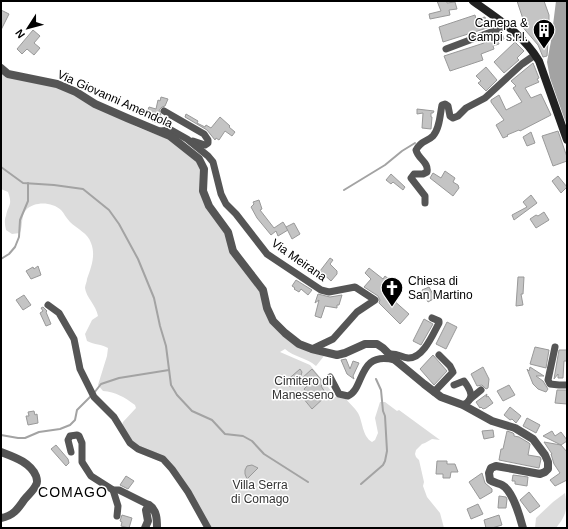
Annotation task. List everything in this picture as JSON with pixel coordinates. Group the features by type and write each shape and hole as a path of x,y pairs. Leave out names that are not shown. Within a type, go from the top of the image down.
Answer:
{"main road":[{"path":"473,1 507,26 526,43 535,55 567,140"}],"street":[{"path":"446,49 507,26"},
{"path":"425,203 425,196 412,178 414,174 423,174 427,172 428,168 416,153 416,150 419,144 432,136 437,129 442,105 445,104 448,106 450,116 453,118 458,116 466,108 485,98 522,64 535,55"},
{"name":"Via Giovanni Amendola","path":"1,68 8,74 57,84 76,92 108,110 170,136 199,159 204,169 204,191 209,206 228,232 233,251 263,290 272,321 299,344 312,350 341,355 360,346 377,344 441,397 463,406 492,421 515,428 533,439 545,455 548,462 548,469 545,472 540,474 496,466 491,468 489,473 490,480 502,485 509,493 518,509 523,528"},
{"name":"Via Meirana","path":"164,110 204,134 208,140 208,144 205,145 187,139"},
{"name":"Via Meirana","path":"160,131 171,130 187,139 208,156 213,162 221,194 226,204 236,214 267,254 286,266 306,282 321,290 329,292 355,287 375,300 357,312 333,339 312,350"},
{"path":"48,305 59,313 74,339 80,369 94,397 114,417 130,443 138,449 163,459 172,469 188,492 208,528"},
{"path":"330,377 339,394 348,396 353,393 362,374 373,362 392,357 396,354 412,358 425,349 439,323 439,321 432,318"},
{"path":"555,347 548,380 550,384 567,385"},
{"path":"434,392 453,372 450,366 440,355"},
{"path":"454,385 464,381 471,395 470,399"},
{"path":"463,406 481,390"},
{"path":"71,452 68,440 70,436 77,434 81,439 82,462 86,470 94,479 113,490 119,490 150,505 157,516 157,528"},
{"path":"1,452 17,458 27,464 32,470 37,481 37,485 26,497 17,511 11,516 1,518"},
{"path":"113,490 118,506 117,516"},
{"path":"145,528 148,521 146,510 150,505"}],"green space":[{"path":"1,70 69,91 137,127 173,141 196,159 200,166 203,199 260,284 263,306 308,351 324,356 316,366 285,349 280,352 310,365 333,393 329,396 345,398 358,413 364,433 372,442 375,440 378,433 375,418 380,402 385,402 397,411 399,410 440,440 432,439 422,444 416,450 415,454 419,460 424,482 423,486 427,497 440,513 444,528 211,528 169,462 134,444 122,425 136,408 135,405 120,395 103,391 98,385 108,348 87,341 85,334 92,320 98,316 85,288 93,257 90,240 70,222 61,210 48,204 34,205 24,212 20,233 12,234 6,230 5,219 10,205 10,200 8,192 1,189"},
{"path":"565,493 565,512 556,528 535,528 536,518"}],"shaded area":[{"path":"556,1 567,1 567,126 550,78 547,62"}],"building":[{"path":"437,1 447,1 447,3 455,2 457,9 449,10 450,15 430,19 429,14 441,11"},
{"path":"517,1 544,1 549,15 550,38 548,42 547,56 543,57 538,45 520,24 524,22"},
{"path":"1,10 9,14 1,30"},
{"path":"475,15 476,19 485,17 486,21 488,20 490,27 443,42 439,27"},
{"path":"33,30 40,36 34,43 40,48 34,55 27,49 22,54 17,49"},
{"path":"502,33 504,39 498,41 499,44 493,46 494,49 481,54 483,60 450,71 444,56 484,43 483,40"},
{"path":"515,42 524,51 517,58 519,60 504,73 494,62"},
{"path":"533,63 539,78 537,79 539,82 525,88 531,98 541,94 551,115 503,138 496,125 504,120 491,100 499,95 506,110 522,102 513,88 516,86 511,81"},
{"path":"486,67 497,80 486,91 478,83 481,81 476,76"},
{"path":"161,97 168,99 165,106 159,111 161,115 158,123 152,121 153,117 148,115 147,112 149,107 156,109 158,100 160,101"},
{"path":"417,109 434,111 431,113 431,129 422,128 423,113 417,114"},
{"path":"186,114 198,121 197,123 211,128 220,117 235,132 232,136 225,131 219,140 216,138 215,140 207,130 185,117"},
{"path":"558,131 567,161 553,166 542,136"},
{"path":"531,132 535,143 527,146 523,137"},
{"path":"445,171 455,178 453,182 458,185 459,188 453,196 430,178 433,173 441,178"},
{"path":"391,174 405,187 403,190 393,182 391,184 386,180"},
{"path":"558,176 567,187 561,193 552,181"},
{"path":"531,195 537,203 514,220 512,215 527,207 523,202"},
{"path":"259,200 262,209 260,210 274,228 283,222 288,230 278,236 276,231 271,235 257,218 251,207 254,204 253,202"},
{"path":"544,212 549,220 536,228 530,219"},
{"path":"294,223 300,234 292,239 286,227"},
{"path":"330,258 333,260 330,264 337,271 337,274 331,281 320,271"},
{"path":"38,266 41,275 31,279 26,271 33,267 34,269"},
{"path":"369,268 383,279 385,276 390,280 387,283 389,284 383,291 409,314 400,324 379,303 380,300 378,296 364,287 371,279 365,273"},
{"path":"518,277 524,277 523,294 521,294 523,305 516,306"},
{"path":"296,280 312,290 308,295 301,289 299,292 294,289 295,288 292,286"},
{"path":"429,287 435,298 428,302 422,290"},
{"path":"318,294 330,297 342,295 337,308 325,306 321,318 315,316 319,300 315,303"},
{"path":"24,295 31,305 23,310 16,300"},
{"path":"43,307 47,311 46,312 51,324 46,326 40,313 43,311 41,308"},
{"path":"424,319 433,324 421,345 413,341"},
{"path":"447,322 457,327 446,349 436,344"},
{"path":"535,347 549,350 546,368 530,364"},
{"path":"559,350 567,350 567,361 564,361 563,378 558,378 558,374 554,379"},
{"path":"433,355 447,371 434,385 420,369"},
{"path":"346,359 350,369 353,361 359,363 353,376 354,379 347,374 341,360"},
{"path":"483,367 489,379 488,388 486,389 482,385 477,386 471,374"},
{"path":"530,367 544,376 536,376 543,381 548,389 546,392 538,389 533,384 527,369 529,371"},
{"path":"300,369 302,372 300,379 290,387 285,382"},
{"path":"312,369 324,383 321,386 327,395 312,409 303,398 308,394 304,389 307,386 301,379"},
{"path":"509,385 515,395 503,401 497,391"},
{"path":"557,390 567,390 567,404 555,403"},
{"path":"487,394 486,397 488,396 493,403 486,408 480,408 476,402"},
{"path":"510,407 521,416 516,423 504,415"},
{"path":"34,411 35,415 37,414 38,423 28,425 26,416 29,416 28,412"},
{"path":"527,418 540,425 536,433 523,426"},
{"path":"493,430 494,437 484,439 482,431"},
{"path":"507,431 513,433 514,436 519,437 530,444 528,455 540,457 539,468 499,460"},
{"path":"552,431 555,436 561,432 567,441 561,445 543,436"},
{"path":"544,442 561,445 567,452 567,480 555,486 550,480 560,473 554,464 552,454"},
{"path":"56,445 68,459 69,463 66,466 51,449"},
{"path":"437,461 447,461 447,464 455,464 458,472 451,472 450,478 443,478 443,474 436,474"},
{"path":"252,465 258,468 247,479 245,470 247,466"},
{"path":"482,473 485,483 492,489 492,492 480,499 469,482"},
{"path":"513,475 528,477 527,486 515,484 515,481 512,481"},
{"path":"126,476 134,481 128,489 120,485"},
{"path":"529,492 540,506 530,513 520,500"},
{"path":"499,496 506,497 506,508 498,508"},
{"path":"478,504 483,514 471,519 467,509"},
{"path":"122,515 132,518 129,528 121,526 122,522 120,521"},
{"path":"499,515 502,525 486,528 484,520"}],"waterway":[{"path":"344,190 385,165 402,151 415,143"},
{"path":"1,167 23,183 83,189 109,210 119,224 138,259 154,298 166,346 171,385 177,395 192,411 212,420 225,434 243,436 252,441 264,454 308,482"},
{"path":"1,259 9,254 15,247 19,237 20,220 28,201 28,183"},
{"path":"94,393 101,384 119,378 169,370"},
{"path":"361,484 383,465 387,451 385,416 383,411 381,390 376,379"},
{"path":"1,435 25,438 39,432 60,429 70,425 75,420 77,410 91,396"}],"place":[{"name":"Canepa & Campi s.r.l.","path":"544,50"},
{"name":"Chiesa di San Martino","path":"392,308"}],"district":[{"name":"COMAGO","path":"73,492"}],"park label":[{"name":"Cimitero di Manesseno","path":"303,388"},
{"name":"Villa Serra di Comago","path":"260,492"}]}
